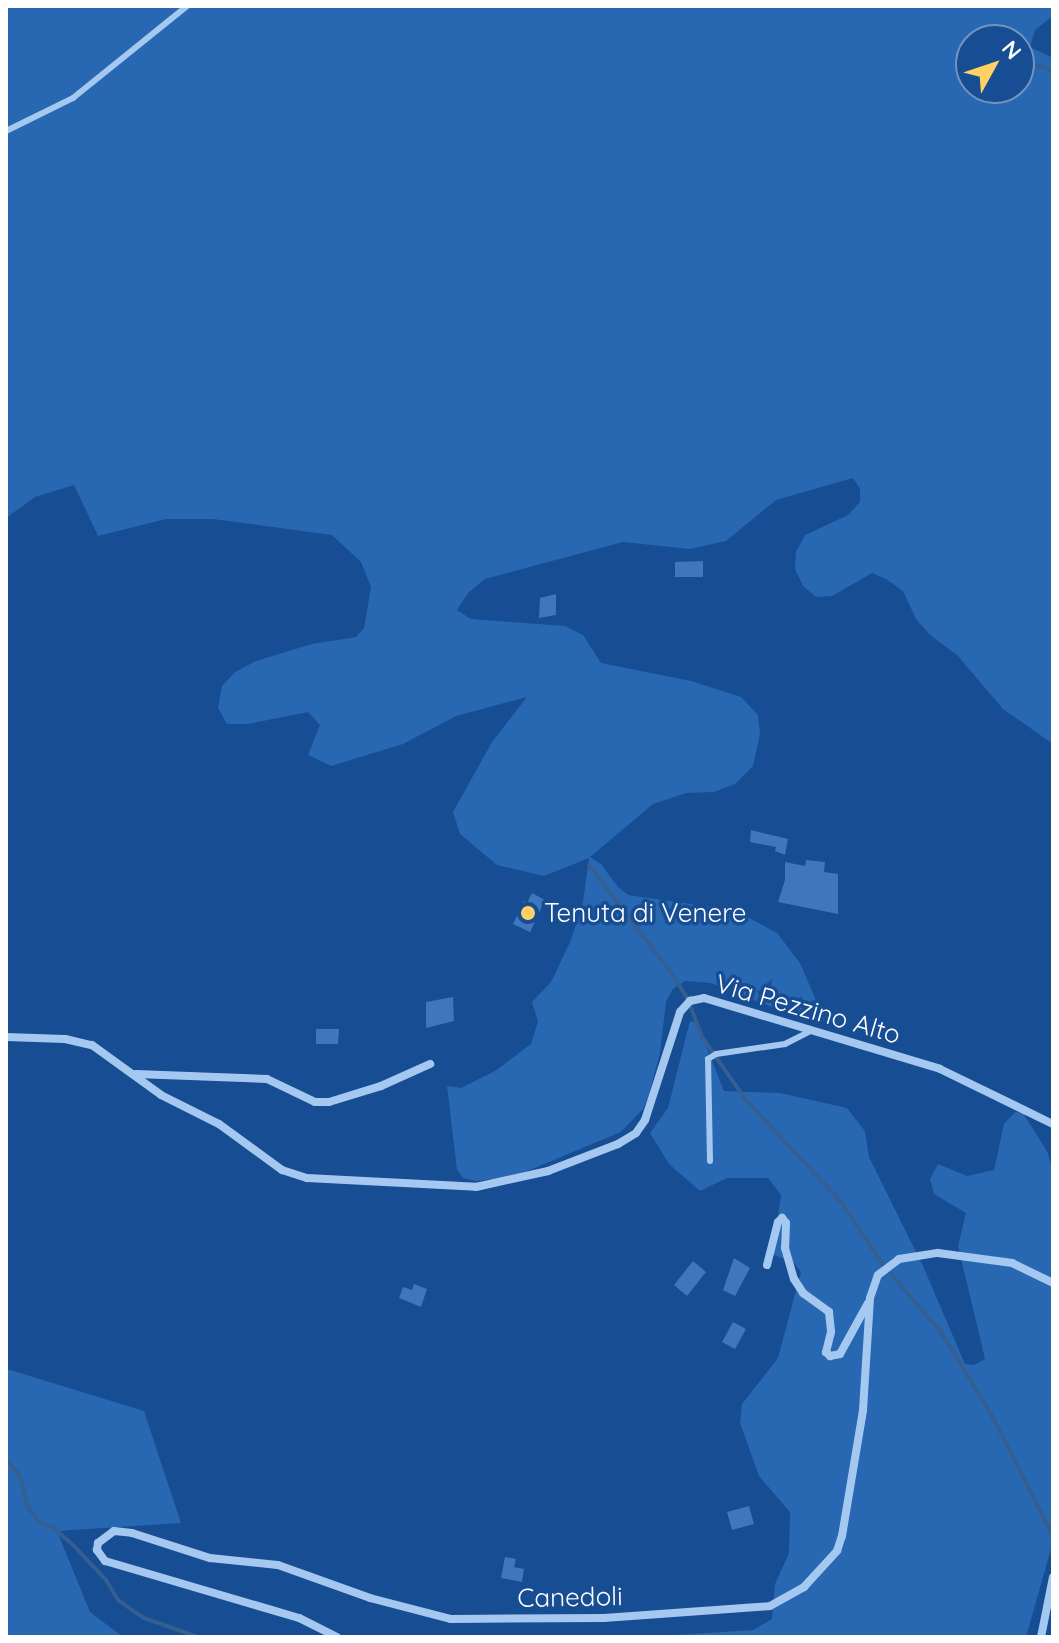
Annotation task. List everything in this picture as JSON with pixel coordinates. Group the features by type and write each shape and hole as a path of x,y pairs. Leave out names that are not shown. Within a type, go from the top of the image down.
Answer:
{"street":[{"name":"Via Pezzino Alto","path":"6,1037 65,1039 92,1045 161,1095 219,1124 282,1170 307,1178 476,1187 548,1171 618,1144 636,1133 645,1120 680,1012 690,1001 704,998 940,1069 1053,1124"},
{"path":"135,1074 267,1079 315,1102 329,1102 381,1086 430,1064"},
{"path":"767,1265 778,1222 782,1218 785,1221 785,1248 794,1279 803,1293 829,1312 831,1332 826,1352 830,1356 840,1354 870,1298"},
{"name":"Canedoli","path":"337,1637 269,1608 105,1561 97,1550 98,1543 114,1531 132,1533 210,1558 278,1565 370,1598 451,1619 604,1618 770,1606 804,1587 826,1564 842,1536 863,1410 870,1298 874,1281 885,1268 915,1254 987,1257 1012,1263 1053,1283"},
{"path":"1041,1637 1053,1577"}],"lane":[{"path":"6,131 73,98 187,6"},
{"path":"710,1161 708,1059 716,1054 785,1044 814,1029"}],"shaded area":[{"path":"6,6 1053,6 1053,16 1035,30 1035,24 955,24 955,104 1035,104 1035,49 1053,58 1053,744 1003,709 957,655 930,635 916,619 903,591 886,579 872,573 832,596 816,597 803,586 795,569 796,552 805,535 848,515 860,502 860,489 853,478 776,500 726,541 690,549 623,542 485,579 468,593 457,610 471,619 565,626 583,635 601,663 691,681 741,697 758,715 760,734 753,766 735,784 714,792 686,793 653,804 590,857 601,864 628,895 717,908 744,915 777,933 800,963 825,1021 793,1015 710,983 685,981 673,989 666,1002 660,1053 643,1109 621,1132 513,1177 476,1181 463,1178 457,1170 447,1086 461,1088 495,1071 531,1044 538,1022 532,1002 551,982 571,940 583,902 589,858 544,876 497,865 460,834 453,812 492,742 527,697 456,716 403,744 331,766 308,755 320,725 308,712 248,724 227,724 218,708 222,686 235,672 256,661 312,644 356,637 364,628 371,587 361,562 332,535 213,519 166,519 98,536 74,485 35,497 6,518"},
{"path":"690,1021 697,1023 724,1091 780,1093 847,1108 865,1131 869,1157 923,1266 965,1364 974,1365 985,1359 958,1246 966,1213 934,1194 930,1179 938,1164 967,1176 994,1170 1004,1124 1015,1112 1023,1113 1048,1153 1053,1174 1053,1542 1026,1637 645,1637 753,1630 772,1619 775,1584 789,1553 790,1512 759,1476 740,1423 742,1404 778,1358 801,1272 795,1264 772,1254 781,1195 768,1178 727,1178 700,1191 669,1164 650,1133 668,1108"},
{"path":"7,1369 144,1411 181,1523 57,1531 90,1612 123,1637 6,1637"}],"building":[{"path":"703,561 703,577 675,577 675,562"},
{"path":"556,594 556,615 539,618 540,598"},
{"path":"751,830 788,839 785,855 775,851 776,847 750,842"},
{"path":"806,860 825,862 824,872 838,874 838,914 778,902 785,880 785,862 805,866"},
{"path":"532,893 545,900 530,932 513,924 524,901 527,903"},
{"path":"453,997 454,1021 426,1028 426,1002"},
{"path":"316,1029 339,1029 338,1044 316,1044"},
{"path":"734,1258 750,1268 735,1296 723,1290"},
{"path":"693,1261 706,1272 687,1296 674,1285"},
{"path":"414,1284 427,1289 421,1307 399,1298 403,1287 412,1290"},
{"path":"733,1322 746,1329 735,1349 722,1342"},
{"path":"749,1506 754,1524 732,1530 727,1512"},
{"path":"505,1557 516,1559 514,1567 524,1569 522,1582 501,1578"}],"waterway":[{"path":"1035,65 1053,71"},
{"path":"589,865 672,974 688,1000 702,1037 746,1100 841,1202 884,1266 941,1332 991,1414 1053,1536"},
{"path":"6,1459 20,1476 28,1507 40,1523 54,1528 73,1545 106,1580 118,1600 144,1618 198,1637"}],"place":[{"name":"Tenuta di Venere","path":"528,913"}]}
